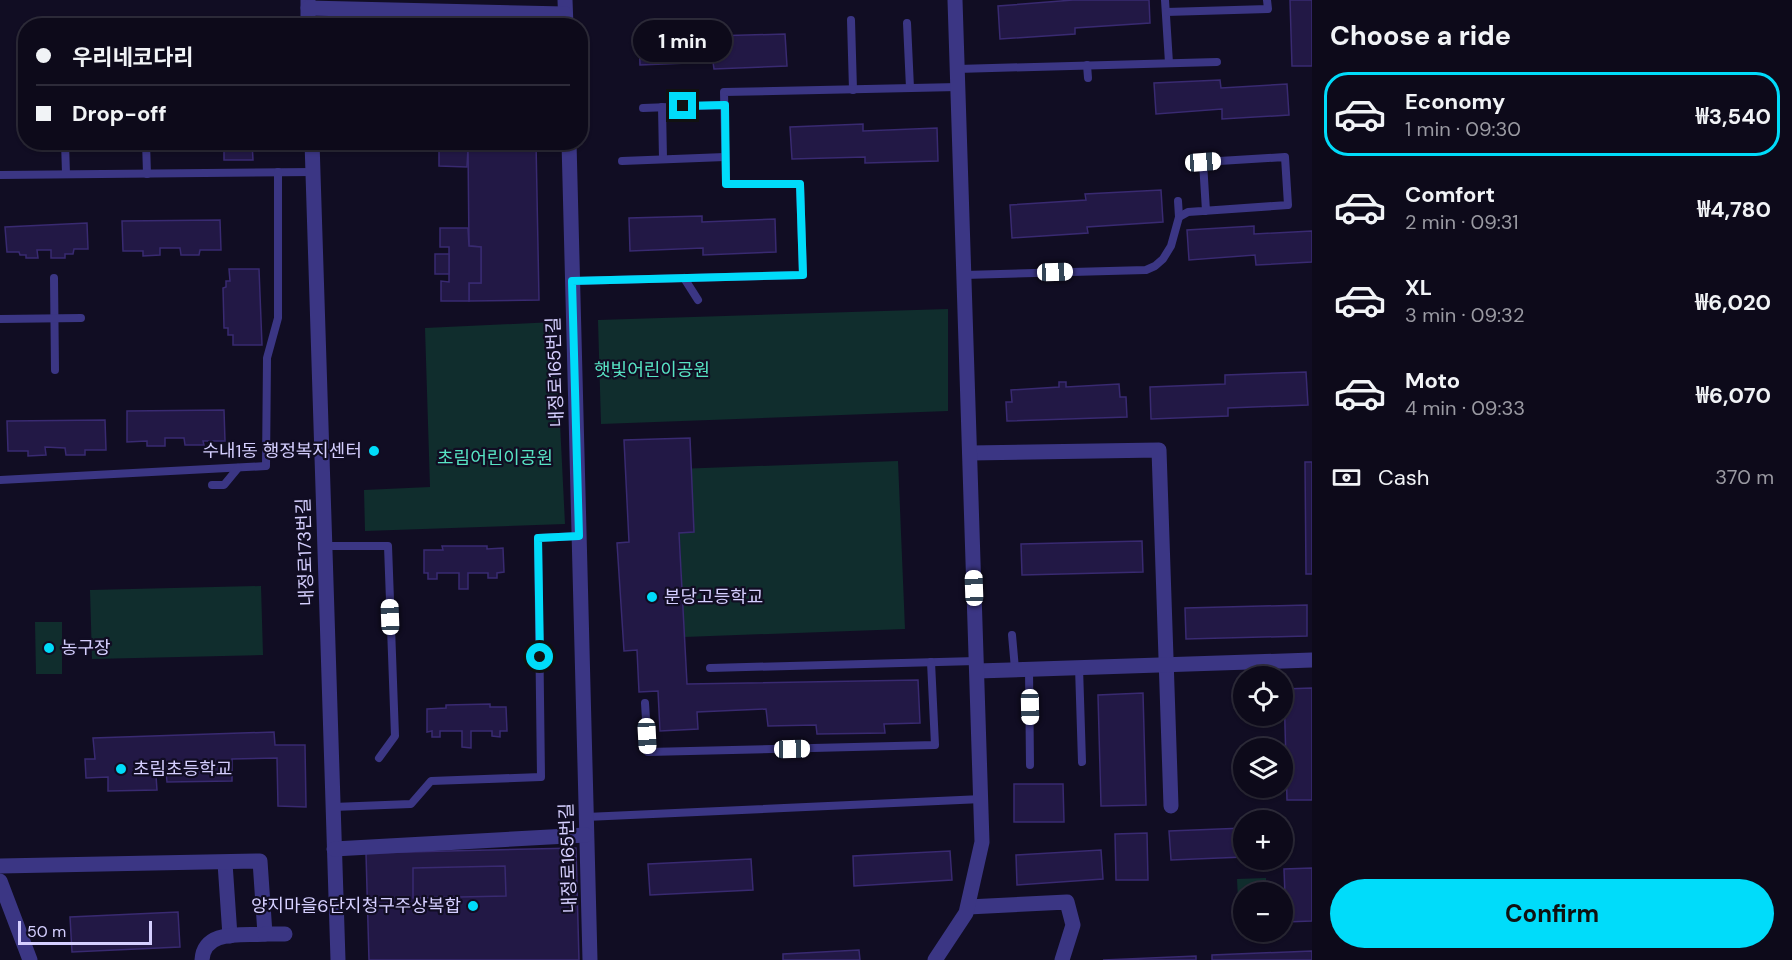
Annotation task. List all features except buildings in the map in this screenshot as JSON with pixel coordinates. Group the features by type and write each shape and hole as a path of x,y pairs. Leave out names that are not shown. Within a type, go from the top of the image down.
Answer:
{"street":[{"path":"935,960 954,934 968,908 982,842 956,0"},
{"path":"308,4 565,13"},
{"name":"내정로173번길","path":"312,150 338,960"},
{"name":"내정로165번길","path":"569,150 590,960"},
{"path":"970,453 1159,450 1171,806"},
{"path":"976,666 1022,669 1312,660"},
{"path":"334,849 586,835"},
{"path":"0,866 260,861 265,934"},
{"path":"225,863 230,936"},
{"path":"0,884 30,960"},
{"path":"968,908 1067,902 1073,925 1062,960"},
{"path":"202,960 206,945 216,937 285,934"}],"lane":[{"path":"1165,0 1168,63"},
{"path":"1166,12 1268,9 1268,0"},
{"path":"851,20 853,90"},
{"path":"907,23 910,88"},
{"path":"957,69 1217,62"},
{"path":"1087,65 1088,78"},
{"path":"572,281 803,275 800,184 726,184 724,92 958,87"},
{"path":"643,108 725,105"},
{"path":"662,107 663,159"},
{"path":"65,150 66,174"},
{"path":"146,150 147,174"},
{"path":"622,161 726,157"},
{"path":"1179,218 1188,212 1206,211 1288,205 1285,157 1203,162 1206,211"},
{"path":"0,480 267,466 267,358 278,318 278,172"},
{"path":"0,175 313,172"},
{"path":"964,275 1146,270 1163,259 1171,246 1179,218 1178,201"},
{"path":"54,278 55,370"},
{"path":"684,278 698,300"},
{"path":"0,319 81,318"},
{"path":"212,485 224,485 238,468"},
{"path":"333,807 411,804 431,781 541,777 538,538 579,536"},
{"path":"325,546 388,546 395,736 379,758"},
{"path":"1012,635 1022,669 1030,765"},
{"path":"710,668 931,662 976,666"},
{"path":"645,702 648,752 935,745 931,662"},
{"path":"1079,667 1082,762"},
{"path":"586,817 982,799"}],"green space":[{"name":"햇빛어린이공원","path":"948,309 948,411 601,424 598,320"},
{"name":"초림어린이공원","path":"555,322 565,524 365,531 364,490 430,487 425,328"},
{"path":"898,461 905,629 684,637 677,469"},
{"path":"261,586 263,655 92,659 90,590"},
{"name":"농구장","path":"35,622 62,622 62,674 36,674"},
{"path":"1266,878 1266,882 1237,882 1237,879"}],"place":[{"name":"수내1동 행정복지센터","path":"374,451"},
{"name":"분당고등학교","path":"652,597"},
{"name":"농구장","path":"49,648"},
{"name":"초림초등학교","path":"121,769"},
{"name":"양지마을6단지청구주상복합","path":"473,906"}],"route":[{"path":"540,657 538,538 579,536 572,281 803,275 800,184 726,184 725,105 683,106"}]}
